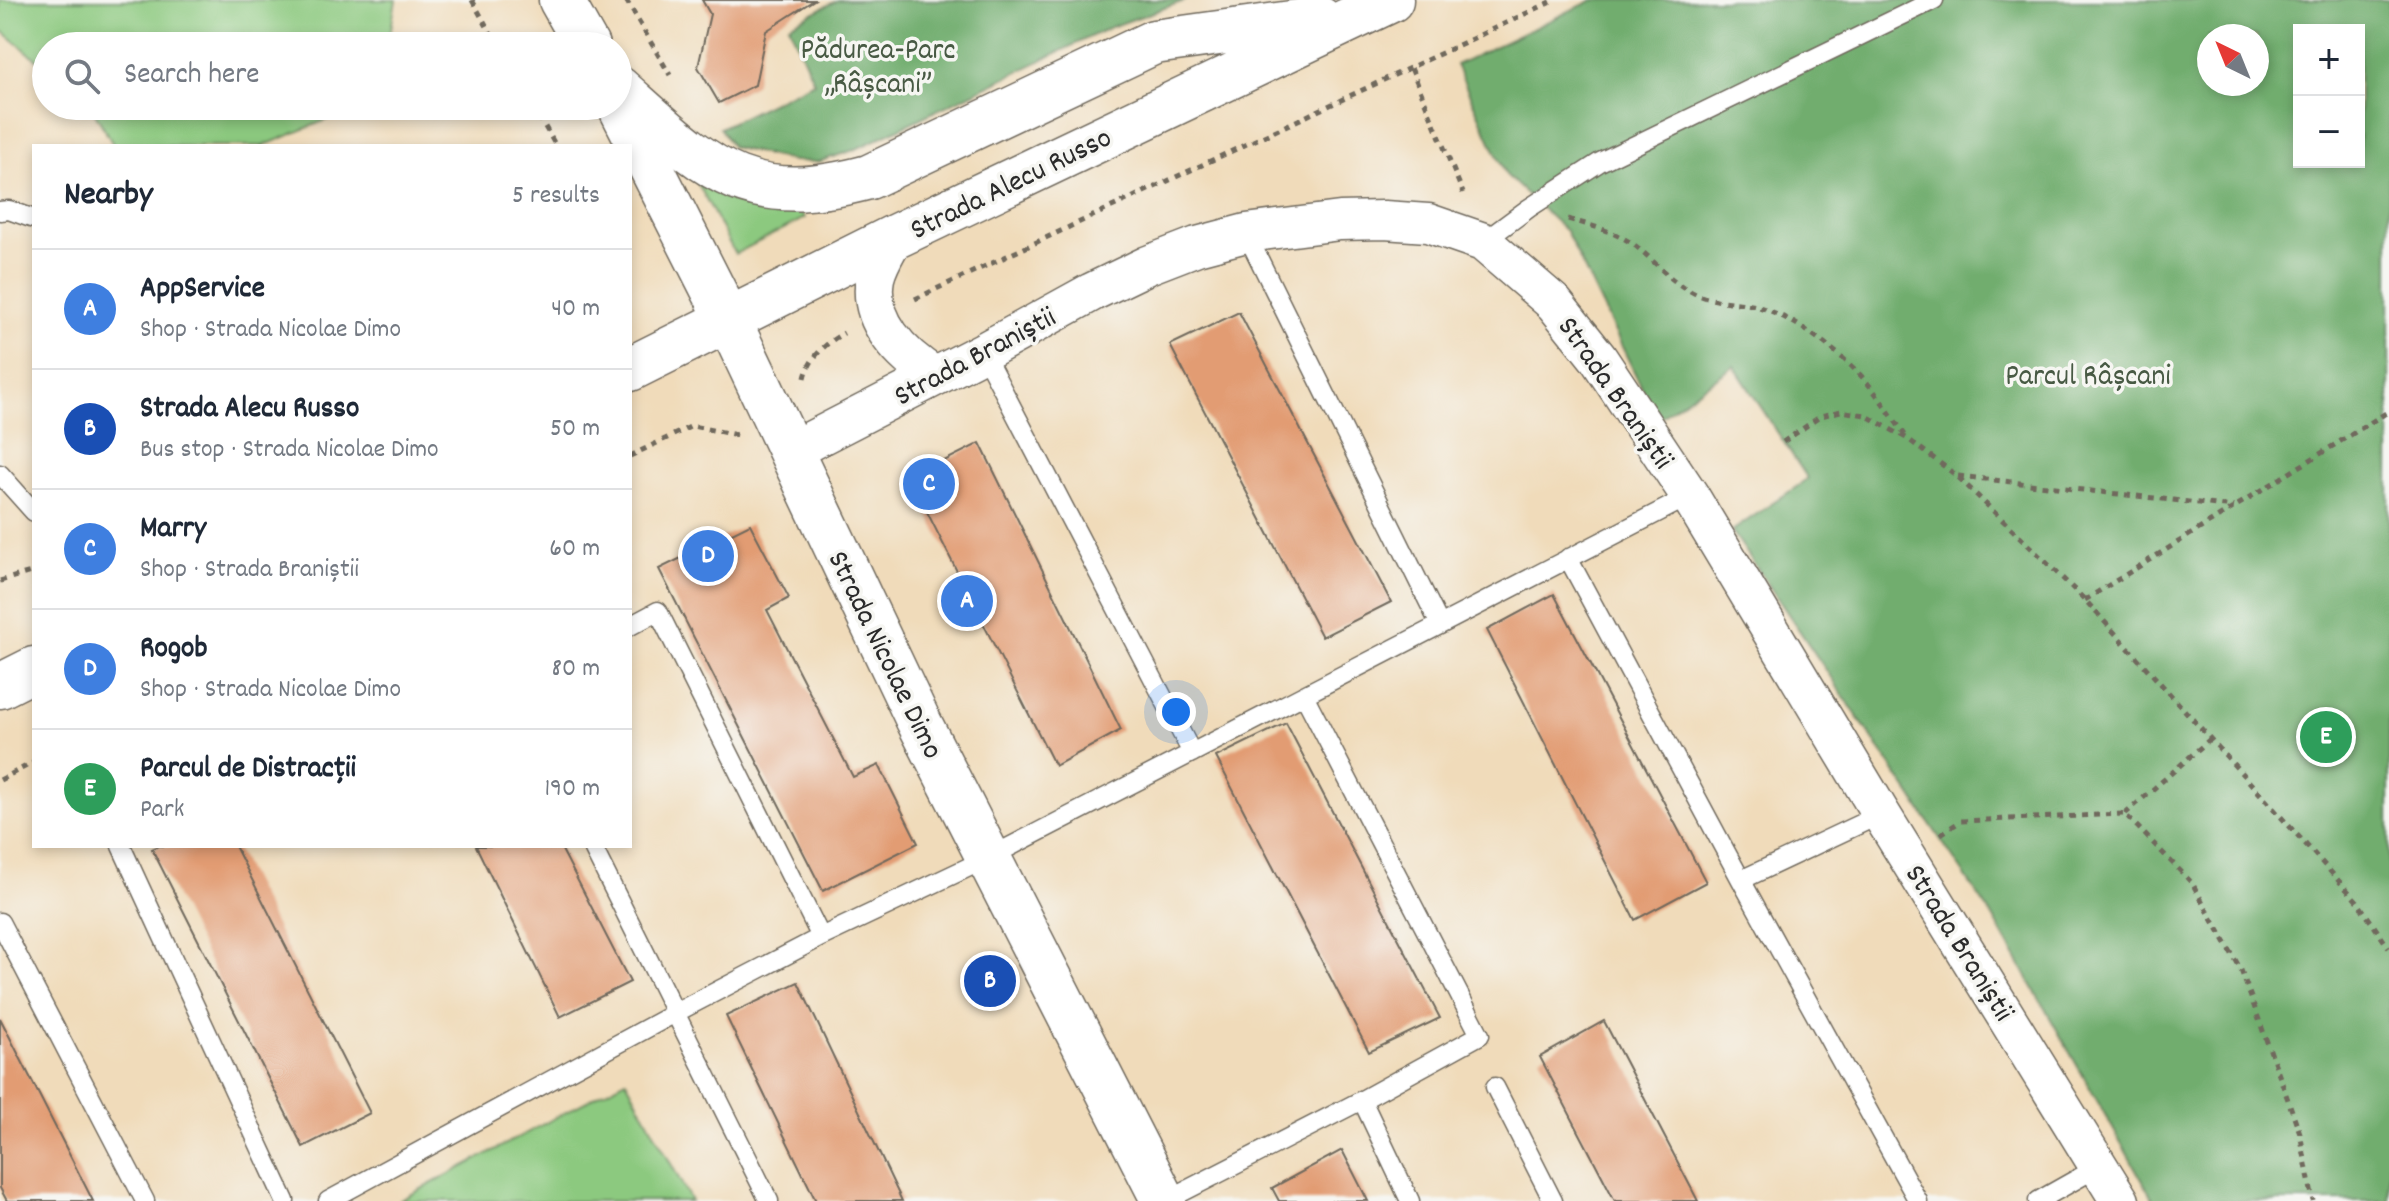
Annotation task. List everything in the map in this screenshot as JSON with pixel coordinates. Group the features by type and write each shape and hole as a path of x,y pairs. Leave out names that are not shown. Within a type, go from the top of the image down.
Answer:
{"main road":[{"path":"561,0 579,32"},
{"path":"632,100 686,148 722,172 769,188 800,190 833,187 869,177 1154,42 1377,7"},
{"name":"Strada Alecu Russo","path":"632,368 894,237 1377,7"},
{"name":"Strada Nicolae Dimo","path":"627,120 728,319 918,720 1164,1201"},
{"path":"0,686 32,670"}],"street":[{"name":"Strada Braniștii","path":"783,440 935,376 1092,292 1197,246 1246,233 1340,221 1384,220 1428,223 1483,242 1554,303 1589,347 1690,496 1881,814 2120,1201"},
{"path":"894,237 875,279 874,298 879,316 894,343 910,361 935,376"}],"lane":[{"path":"1483,242 1600,162 1934,0"},
{"path":"0,211 9,210 32,218"},
{"path":"1246,233 1440,625"},
{"path":"983,352 1192,753"},
{"path":"1,476 32,510"},
{"path":"328,1201 821,937 988,858 1690,496"},
{"path":"1568,558 1918,1201"},
{"path":"632,625 658,611 821,937"},
{"path":"1164,1201 1362,1100 1480,1035 1304,695"},
{"path":"1741,880 1881,814"},
{"path":"122,848 285,1201"},
{"path":"593,848 769,1201"},
{"path":"0,922 145,1201"},
{"path":"1495,1087 1553,1201"},
{"path":"1362,1100 1410,1201"},
{"path":"2038,1201 2100,1166"}],"path":[{"path":"472,0 490,32"},
{"path":"632,455 692,426 754,439 783,440 806,412 803,392 806,372 832,340 1555,0"},
{"path":"1411,68 1483,242"},
{"path":"541,120 555,144"},
{"path":"1529,208 1598,226 1632,243 1667,277 1697,294 1723,303 1755,306 1785,318 1829,347 1867,383 1908,439"},
{"path":"1783,442 1821,416 1841,411 1865,415 1908,439 1957,476 2085,600 2357,901 2389,948"},
{"path":"2085,600 2389,411"},
{"path":"1957,476 2234,507"},
{"path":"0,581 32,572"},
{"path":"1961,821 2125,814 2210,739"},
{"path":"0,780 32,763"},
{"path":"2125,814 2192,883 2241,970 2300,1133 2313,1201"}],"green space":[{"path":"0,0 396,0 390,32 32,32 32,55 0,29"},
{"name":"Pădurea-Parc „Râșcani”","path":"838,0 1187,0 1111,27 854,150 818,162 793,161 732,147 720,128 814,82 789,25"},
{"name":"Parcul Râșcani","path":"1593,0 2389,0 2389,1201 2154,1201 1993,917 1732,531 1808,479 1734,366 1657,419 1566,231 1506,175 1456,65"},
{"path":"99,120 326,120 268,144 113,144"},
{"path":"696,180 747,203 802,213 805,218 735,254"},
{"path":"626,1080 691,1201 399,1201"}],"building":[{"path":"702,0 814,0 766,31 755,85 719,103 698,67 710,14"},
{"path":"1239,312 1391,602 1322,637 1170,345"},
{"path":"980,443 1121,730 1055,766 910,478"},
{"path":"750,524 789,598 767,610 853,777 879,765 918,843 823,891 659,569"},
{"path":"1554,594 1706,882 1635,920 1487,630"},
{"path":"1286,723 1440,1018 1369,1052 1216,757"},
{"path":"236,848 370,1113 303,1147 152,849"},
{"path":"477,848 561,848 630,982 560,1017"},
{"path":"798,982 902,1201 816,1201 726,1016"},
{"path":"0,1018 93,1201 7,1201 0,1188"},
{"path":"1604,1021 1698,1201 1615,1201 1540,1057"},
{"path":"1342,1150 1368,1201 1279,1201 1272,1188"}],"place":[{"name":"Marry","path":"929,484"},
{"name":"Rogob","path":"708,556"},
{"name":"AppService","path":"967,601"},
{"name":"Parcul de Distracții","path":"2326,737"},
{"name":"Strada Alecu Russo","path":"990,981"}]}
